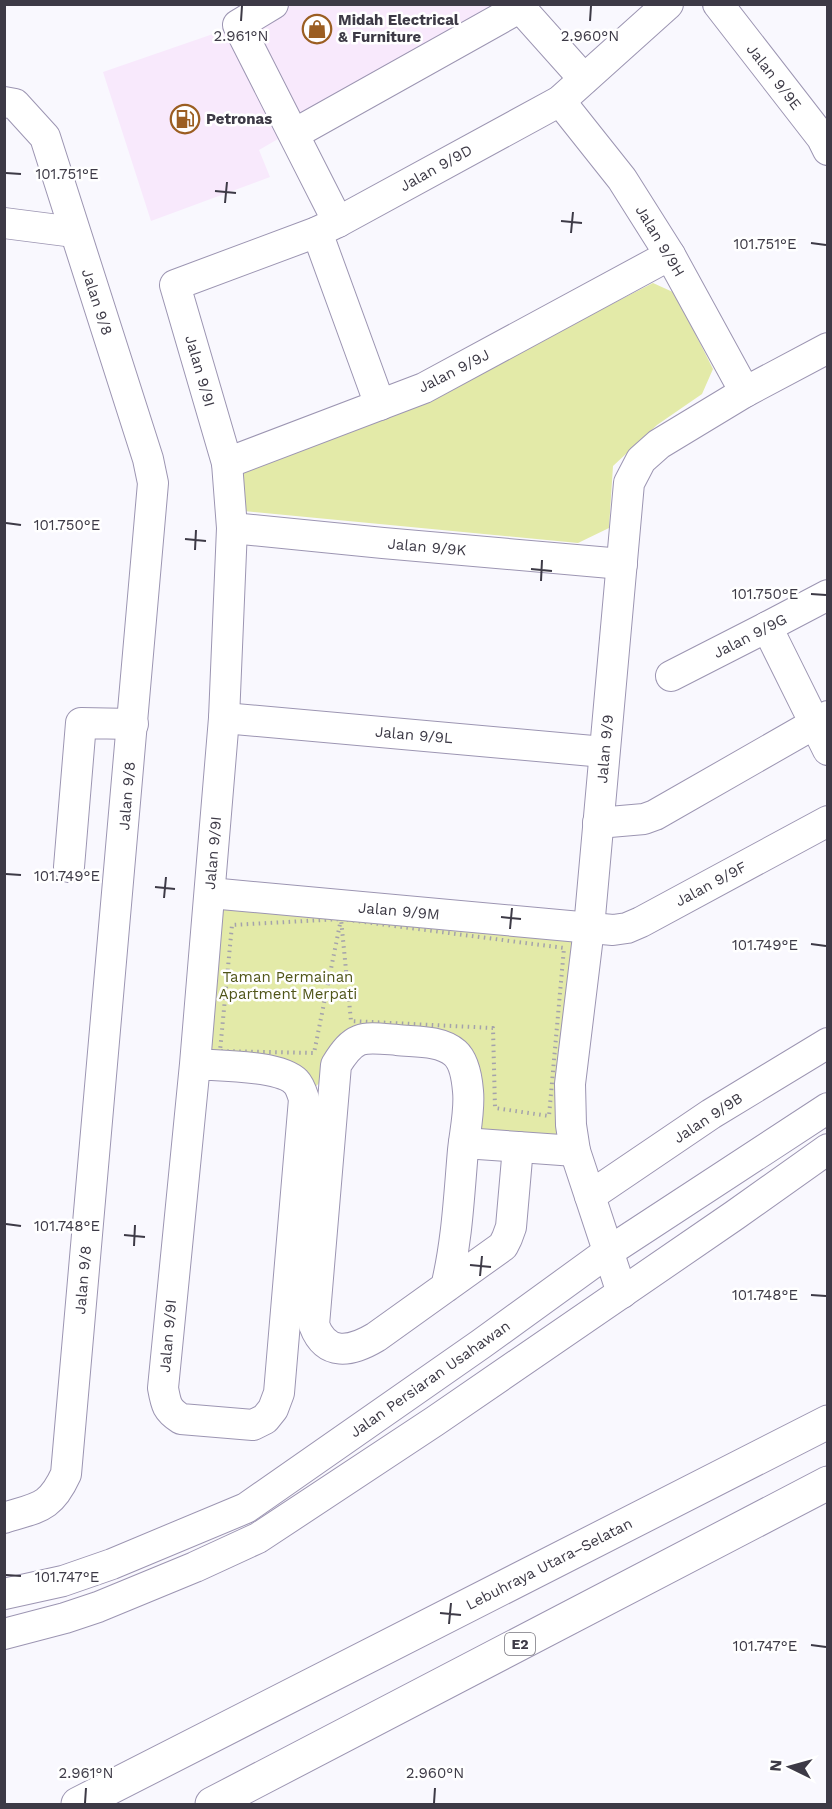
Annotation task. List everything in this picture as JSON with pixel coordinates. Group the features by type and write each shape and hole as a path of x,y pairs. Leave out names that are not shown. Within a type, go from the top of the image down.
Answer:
{"highway":[{"name":"Lebuhraya Utara–Selatan","path":"78,1804 828,1422"},
{"name":"E2","path":"212,1804 828,1483"}],"street":[{"path":"273,4 238,25 294,134 327,227 380,405"},
{"name":"Jalan 9/9D","path":"175,285 327,227 560,101 668,4"},
{"name":"Jalan 9/9E","path":"718,4 822,138 828,150"},
{"path":"294,134 520,6 584,79"},
{"name":"Jalan 9/9H","path":"560,101 622,179 670,255 745,392"},
{"name":"Jalan 9/8","path":"4,1518 43,1506 56,1492 66,1474 153,483 148,459 45,137 10,103"},
{"path":"4,223 74,232"},
{"name":"Jalan 9/9J","path":"226,464 423,388 670,255"},
{"name":"Jalan 9/9I","path":"175,285 226,464 232,528 224,718 195,1064 164,1388 166,1403 171,1413 181,1419 253,1425 265,1419 273,1409 279,1393 304,1099 298,1083 285,1074 268,1070 195,1064"},
{"name":"Jalan 9/9","path":"622,1293 575,1151 571,1125 570,1084 589,928 629,483 641,460 659,444 745,392 828,348"},
{"name":"Jalan 9/9K","path":"232,528 622,564"},
{"name":"Jalan 9/9G","path":"671,676 828,595"},
{"path":"767,627 821,719 828,750"},
{"name":"Jalan 9/9L","path":"224,718 604,752"},
{"path":"598,823 644,819 655,815 821,719"},
{"path":"69,867 81,723 133,724"},
{"name":"Jalan 9/9F","path":"589,928 613,930 627,928 641,922 828,821"},
{"name":"Jalan 9/9M","path":"210,893 589,928"},
{"path":"446,1287 452,1263 469,1092 464,1069 455,1053 439,1044 374,1038 358,1040 345,1049 336,1065 314,1325 319,1337 328,1346 343,1349 360,1346 376,1337 446,1287 502,1246 510,1227 518,1147"},
{"name":"Jalan 9/9B","path":"590,1196 711,1114 828,1043"},
{"name":"Jalan Persiaran Usahawan","path":"4,1594 63,1581 112,1564 246,1508 608,1252 828,1108"},
{"path":"464,1143 575,1151"},
{"path":"4,1634 98,1607 258,1538 435,1422 828,1149"}],"path":[{"path":"341,919 314,1053 220,1051 232,925 341,919 564,948 549,1116 495,1108 493,1028 351,1021 341,919"}],"shaded area":[{"path":"282,5 515,5 259,150 270,177 151,221 103,72 213,34 246,26"}],"green space":[{"path":"653,283 675,293 713,369 702,394 657,425 613,466 609,528 578,543 244,511 239,475 414,405"},
{"name":"Taman Permainan Apartment Merpati","path":"210,893 589,928 575,1151 464,1143 464,1069 374,1038 336,1065 304,1099 298,1083 195,1064"}],"place":[{"name":"Midah Electrical & Furniture","path":"317,29"},
{"name":"Petronas","path":"185,119"}]}
